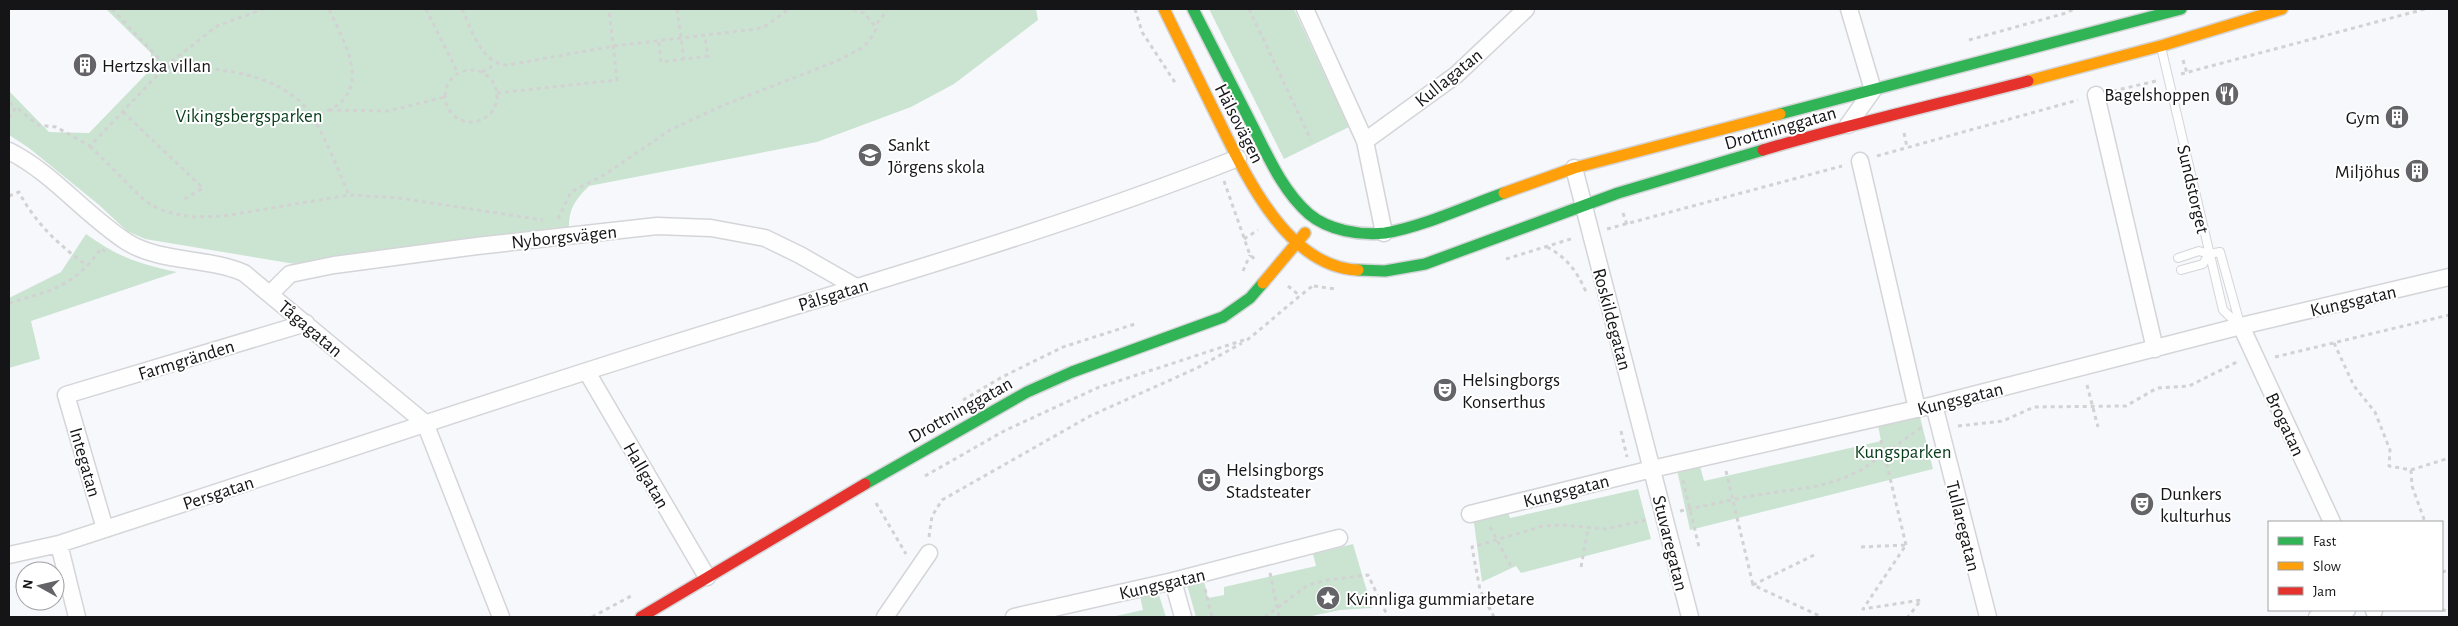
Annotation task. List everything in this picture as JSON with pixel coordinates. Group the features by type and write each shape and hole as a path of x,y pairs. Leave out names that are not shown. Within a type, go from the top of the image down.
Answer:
{"main road":[{"name":"Hälsovägen","path":"1164,9 1257,196 1296,244"},
{"name":"Hälsovägen","path":"1194,9 1275,167 1298,202 1317,219"},
{"name":"Drottninggatan","path":"640,617 948,435 1027,392 1072,372 1164,341 1223,317 1250,298 1317,219 1330,226 1356,233 1384,233 1412,226 1574,168 1778,113 1873,90 2138,14 2181,9"},
{"name":"Drottninggatan","path":"1296,244 1312,256 1343,267 1368,272 1391,272 1425,264 1618,193 1848,125 1888,117 2160,45 2271,10"}],"street":[{"path":"1305,9 1365,141 1384,233"},
{"name":"Kullagatan","path":"1365,141 1456,75 1526,9"},
{"path":"1848,125 1873,90 1849,9"},
{"path":"2096,95 2155,349"},
{"name":"Tågagatan","path":"9,151 29,163 127,242 166,256 228,266 244,273 425,423 501,617"},
{"name":"Pålsgatan","path":"425,423 856,286 964,254 1097,210 1238,158"},
{"path":"1860,161 1917,408"},
{"name":"Roskildegatan","path":"1574,168 1652,469"},
{"name":"Nyborgsvägen","path":"270,294 290,274 334,266 495,244 657,226 711,228 765,238 856,286"},
{"name":"Kungsgatan","path":"1476,512 1652,469 1934,405 2240,326 2449,277"},
{"name":"Farmgränden","path":"66,394 306,323"},
{"name":"Brogatan","path":"2240,326 2332,521"},
{"name":"Hallgatan","path":"587,372 707,577"},
{"name":"Integatan","path":"66,394 105,529"},
{"name":"Tullaregatan","path":"1934,405 1988,617"},
{"name":"Persgatan","path":"9,555 59,544 425,423"},
{"name":"Stuvaregatan","path":"1652,469 1690,617"},
{"name":"Kungsgatan","path":"1014,617 1174,581 1339,538"},
{"path":"59,544 78,617"},
{"path":"885,617 929,552"},
{"path":"1174,581 1183,617"},
{"path":"2317,617 2344,611"}],"lane":[{"name":"Sundstorget","path":"2160,45 2223,310 2240,326"},
{"path":"2178,258 2199,251 2209,254 2220,252 2240,326"},
{"path":"2181,270 2203,264 2209,254"}],"path":[{"path":"112,9 166,66 206,68 267,82 287,91 313,118 349,196"},
{"path":"90,146 166,66 217,26 263,9"},
{"path":"313,118 343,100 350,87 352,72 348,54 330,9"},
{"path":"426,9 458,73"},
{"path":"462,9 483,51 494,62 508,65 614,46 705,37 764,27 790,9"},
{"path":"497,93 617,80 609,9"},
{"path":"677,9 684,59"},
{"path":"853,9 864,13 875,26"},
{"path":"556,225 571,192 604,175 670,130 724,106 837,61 862,48 870,40 876,29 875,26 888,9"},
{"path":"1248,9 1311,140"},
{"path":"1860,161 2096,95 2425,9"},
{"path":"659,42 661,62 708,56 705,37"},
{"path":"482,72 494,84 497,93 496,103 491,113 483,120 471,123 461,121 453,116 448,109 444,97 446,86 458,73 465,71 482,72 490,68 494,62"},
{"path":"328,110 388,111 444,97"},
{"path":"9,103 38,125 56,127 90,146 145,201 159,209 175,214 194,217 224,216 349,196 399,198 538,218 549,223"},
{"path":"9,118 16,107"},
{"path":"123,112 203,188 181,201"},
{"path":"1218,166 1244,239"},
{"path":"9,196 19,192 43,228 86,265"},
{"path":"9,303 68,283 92,262 101,248 106,252 108,248 102,244"},
{"path":"1546,247 1562,256 1573,266 1588,298"},
{"path":"929,552 929,532 932,516 942,500 1090,416 1197,368 1248,339 1276,317 1299,295 1314,286"},
{"path":"2278,366 2274,357 2449,316"},
{"path":"919,479 1004,432 1097,388 1248,339"},
{"path":"2334,343 2354,386 2375,412 2390,450 2390,466 2411,470 2449,458"},
{"path":"1494,617 1480,590 1472,547 1543,526 1562,525 1606,530 1732,499 1818,486 1842,479 1864,469 1923,426 1938,423 1950,427 1993,422 2034,407 2126,406 2157,388 2189,386 2239,361"},
{"path":"2083,367 2098,427"},
{"path":"1881,440 1906,545 1863,609 1921,600 1908,617"},
{"path":"1722,453 1753,585"},
{"path":"1679,463 1699,547"},
{"path":"2411,470 2412,486 2425,521"},
{"path":"868,508 885,498"},
{"path":"876,503 916,571"},
{"path":"1476,512 1497,539 1512,568"},
{"path":"1581,567 1588,528"},
{"path":"1861,547 1906,545"},
{"path":"1753,585 1814,555"},
{"path":"1267,557 1279,617"},
{"path":"1201,574 1212,617"},
{"path":"1265,617 1308,585 1328,580 1368,575 1388,617"},
{"path":"1753,585 1822,617"}],"green space":[{"name":"Vikingsbergsparken","path":"106,9 1036,9 1038,20 954,84 911,107 817,142 589,186 574,204 570,214 569,227 357,253 295,264 145,239 127,231 99,205 29,148 9,135 9,91 49,132 89,133 150,70 151,53"},
{"path":"1209,9 1294,9 1349,127 1284,159"},
{"path":"86,234 108,249 129,259 177,272 31,321 40,359 9,368 9,298 61,272"},
{"name":"Kungsparken","path":"1920,417 1933,469 1690,530 1677,470 1700,466 1704,481 1881,441 1878,425"},
{"path":"1638,489 1651,539 1521,573 1516,566 1482,582 1473,516 1507,508 1510,518"},
{"path":"1353,544 1372,608 1340,610 1307,617 1196,617 1187,585 1204,581 1208,598 1224,595 1224,587 1316,566 1313,554"},
{"path":"1158,592 1166,617 1111,617 1143,610 1140,596"}],"traffic: fast":[{"path":"1193,9 1275,170 1299,205 1317,220 1335,228 1355,233 1385,233 1429,221 1504,193"},
{"path":"1780,114 2181,9"},
{"path":"1358,270 1385,271 1425,264 1618,193 1763,150"},
{"path":"865,484 1027,392 1072,372 1223,317 1250,298 1263,283"}],"traffic: slow":[{"path":"1164,9 1238,159 1252,185 1269,210 1287,233 1308,252 1332,265 1358,270"},
{"path":"2028,81 2164,45 2282,9"},
{"path":"1504,193 1574,168 1780,114"},
{"path":"1263,283 1305,233"}],"traffic: jam":[{"path":"1763,150 2028,81"},
{"path":"641,617 865,484"}],"place":[{"name":"Hertzska villan","path":"85,65"},
{"name":"Bagelshoppen","path":"2227,94"},
{"name":"Gym","path":"2397,117"},
{"name":"Sankt Jörgens skola","path":"870,155"},
{"name":"Miljöhus","path":"2417,171"},
{"name":"Helsingborgs Konserthus","path":"1445,390"},
{"name":"Helsingborgs Stadsteater","path":"1209,480"},
{"name":"Dunkers kulturhus","path":"2142,504"},
{"name":"Kvinnliga gummiarbetare","path":"1328,598"}]}
